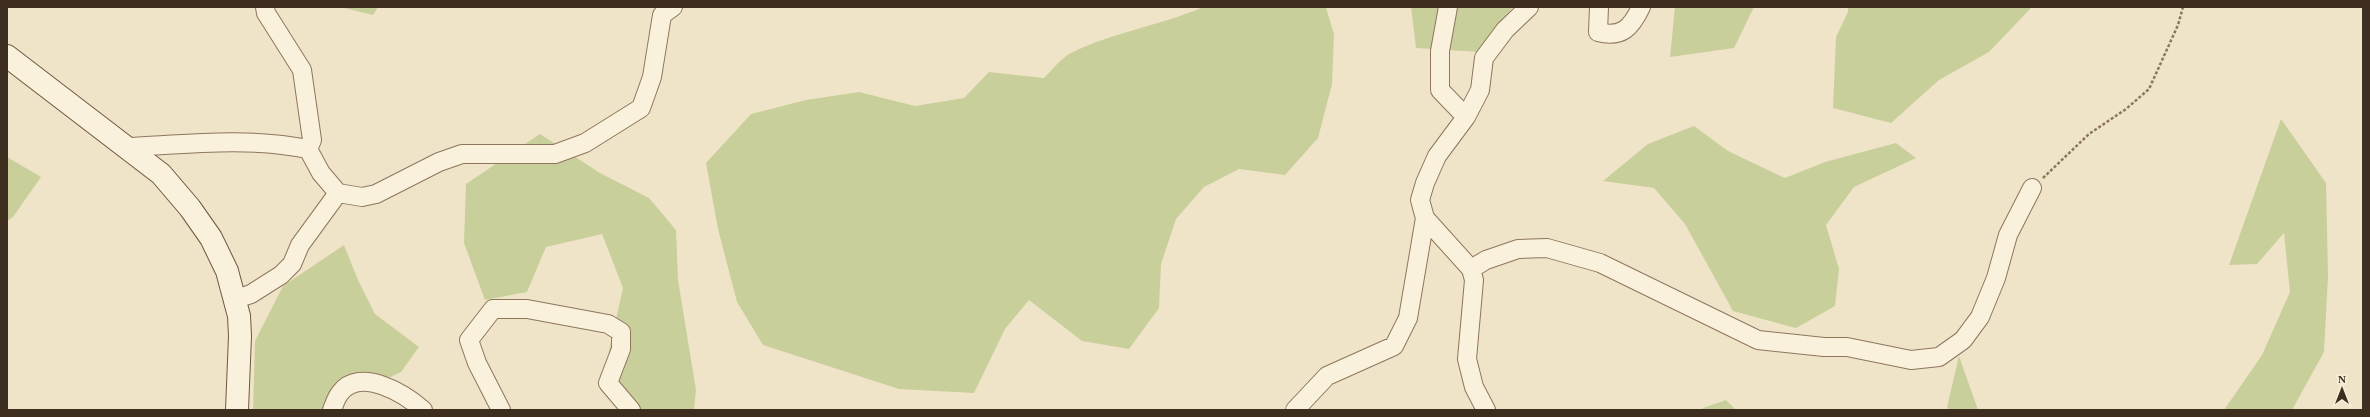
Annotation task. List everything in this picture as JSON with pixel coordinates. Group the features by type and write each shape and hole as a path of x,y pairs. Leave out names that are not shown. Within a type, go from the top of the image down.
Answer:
{"street":[{"path":"265,7 266,13 302,70 312,140 308,148"},
{"path":"308,148 321,173 338,193 362,197 376,194 438,162 462,154 513,156 555,154 585,143 641,108 652,77 662,14 673,7"},
{"path":"1448,7 1440,51 1440,90 1466,118"},
{"path":"1295,410 1327,376 1394,346 1408,318 1425,218 1420,200 1425,183 1437,156 1466,118 1480,90 1484,58 1504,30 1529,7"},
{"path":"1599,7 1598,32 1611,35 1628,29 1641,7"},
{"path":"7,56 129,147 161,174 190,208 211,238 227,271 236,299 240,336 237,410"},
{"path":"129,147 228,141 257,142 308,148"},
{"path":"1471,269 1486,260 1518,249 1547,248 1600,263 1758,340 1824,347 1847,347 1911,360 1939,357 1963,340 1980,316 1996,278 2008,235 2032,188"},
{"path":"236,299 251,294 281,275 292,264 300,245 338,193"},
{"path":"1425,218 1471,269 1474,280 1467,359 1474,386 1486,410"},
{"path":"501,410 477,363 469,340 494,309 527,309 608,324 621,332 621,349 608,383 631,410"},
{"path":"332,410 340,392 354,383 380,383 423,410"}],"path":[{"path":"2032,188 2089,134 2126,109 2149,89 2178,25 2183,7"}],"green space":[{"path":"340,7 378,7 373,15"},
{"path":"1203,7 1326,7 1334,35 1332,84 1318,138 1285,175 1239,169 1204,187 1176,219 1161,264 1159,308 1129,349 1082,341 1029,300 1005,329 974,393 899,389 763,345 737,302 718,229 706,163 751,114 806,100 859,92 915,106 964,98 989,72 1044,78 1060,61 1071,53 1120,34 1187,14"},
{"path":"1411,7 1513,7 1479,52 1416,48"},
{"path":"1675,7 1754,7 1734,48 1670,57"},
{"path":"1848,7 2032,7 1989,52 1939,80 1891,123 1833,108 1836,37 1848,12"},
{"path":"2281,119 2326,183 2328,276 2324,352 2292,410 2224,410 2262,355 2290,292 2284,233 2257,264 2229,265"},
{"path":"1694,126 1728,151 1785,178 1825,162 1896,143 1916,158 1854,187 1826,225 1839,269 1835,306 1796,328 1733,311 1685,224 1654,188 1603,181 1648,144"},
{"path":"540,134 600,173 649,198 676,230 678,280 696,390 694,410 619,410 609,351 623,288 602,234 546,247 527,292 485,300 464,243 466,184"},
{"path":"7,157 41,177 13,217 7,221"},
{"path":"344,245 358,280 375,314 419,347 401,372 338,402 335,410 253,410 255,341 283,286"},
{"path":"1959,356 1978,410 1949,410 1947,407"},
{"path":"1726,400 1736,410 1703,410 1703,408"}]}
